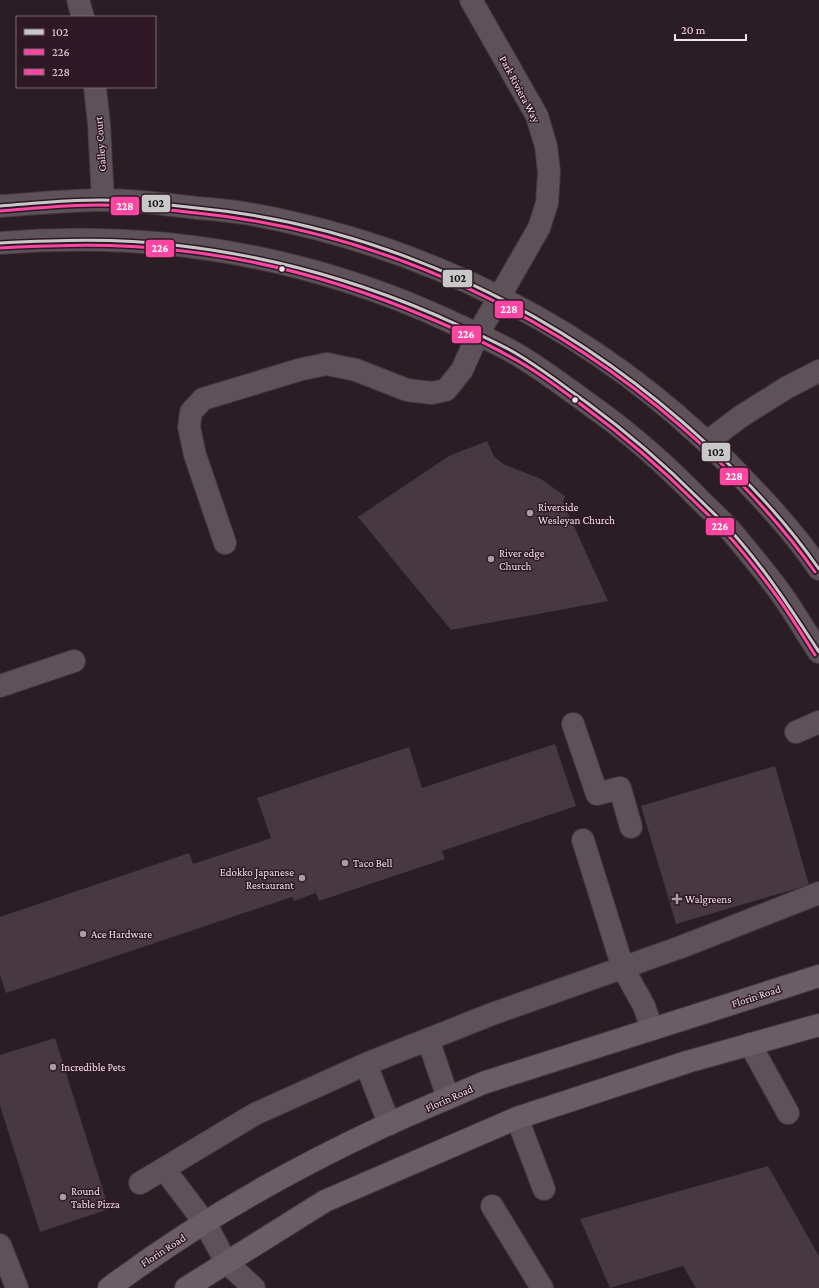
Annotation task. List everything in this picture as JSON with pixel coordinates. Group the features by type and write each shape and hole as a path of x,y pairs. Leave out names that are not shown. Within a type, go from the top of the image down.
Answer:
{"main road":[{"name":"Florin Road","path":"109,1288 170,1244 304,1166 390,1124 448,1098 483,1083 819,976"},
{"path":"186,1288 325,1201 517,1118 687,1062 819,1025"}],"street":[{"path":"78,0 83,16"},
{"name":"Park Riviera Way","path":"225,543 195,455 189,427 191,412 203,399 302,369 327,364 356,370 407,390 432,393 446,390 462,370 478,334 540,228 547,203 549,172 546,146 537,116 471,0"},
{"name":"Galley Court","path":"95,88 99,124 103,200"},
{"path":"0,206 103,200 166,204 243,213 305,226 379,247 438,268 500,296 536,316 589,349 652,394 707,442 765,501 819,569"},
{"path":"0,243 88,240 142,242 224,250 284,263 356,283 417,306 478,334 518,356 559,382 620,426 669,468 729,529 777,588 819,652"},
{"path":"707,442 740,417 786,388 819,371"},
{"path":"0,686 74,661"},
{"path":"796,732 819,722"},
{"path":"573,724 597,794 620,788 631,827"},
{"path":"583,840 623,968 644,1006 652,1029"},
{"path":"140,1184 255,1114 366,1064 492,1014 681,947 819,892"},
{"path":"428,1039 448,1098"},
{"path":"750,1044 788,1113"},
{"path":"366,1064 382,1108 390,1124"},
{"path":"517,1118 544,1189"},
{"path":"164,1169 205,1223 226,1262 254,1288"},
{"path":"492,1206 542,1288"},
{"path":"0,1245 17,1288"}],"building":[{"name":"River edge Church","path":"487,441 494,456 503,464 541,479 565,496 563,502 608,601 451,630 358,517 449,456"},
{"path":"555,744 576,806 442,851 445,859 319,901 316,893 294,901 292,897 6,993 0,975 0,917 189,853 193,864 271,838 257,798 409,747 422,788"},
{"name":"Walgreens","path":"775,766 809,885 676,924 641,806"},
{"path":"55,1038 109,1209 40,1232 0,1106 0,1055"},
{"path":"768,1166 819,1256 819,1288 696,1288 683,1266 610,1288 580,1219"}],"transit line":[{"name":"102","path":"0,206 64,201 111,200 145,202 268,218 337,234 405,256 471,284 534,317 595,354 652,397 706,443 752,487 794,535 819,569"},
{"name":"228","path":"0,211 64,206 111,205 197,213 267,223 336,239 403,261 468,289 531,321 592,358 649,400 703,446 748,491 790,538 815,572"},
{"name":"102","path":"0,243 65,240 130,241 207,249 240,255 305,270 369,289 431,313 490,340 530,362 558,382 601,413 659,461 727,527 743,545 788,605 819,652"},
{"name":"226","path":"0,248 65,245 130,246 207,254 272,266 335,283 398,305 488,345 527,366 574,399 628,441 683,490 723,530 753,565 783,605 815,655"}],"place":[{"name":"Riverside Wesleyan Church","path":"530,513"},
{"name":"River edge Church","path":"491,559"},
{"name":"Taco Bell","path":"345,863"},
{"name":"Edokko Japanese Restaurant","path":"302,878"},
{"name":"Walgreens","path":"677,899"},
{"name":"Ace Hardware","path":"83,934"},
{"name":"Incredible Pets","path":"53,1067"},
{"name":"Round Table Pizza","path":"63,1197"}]}
